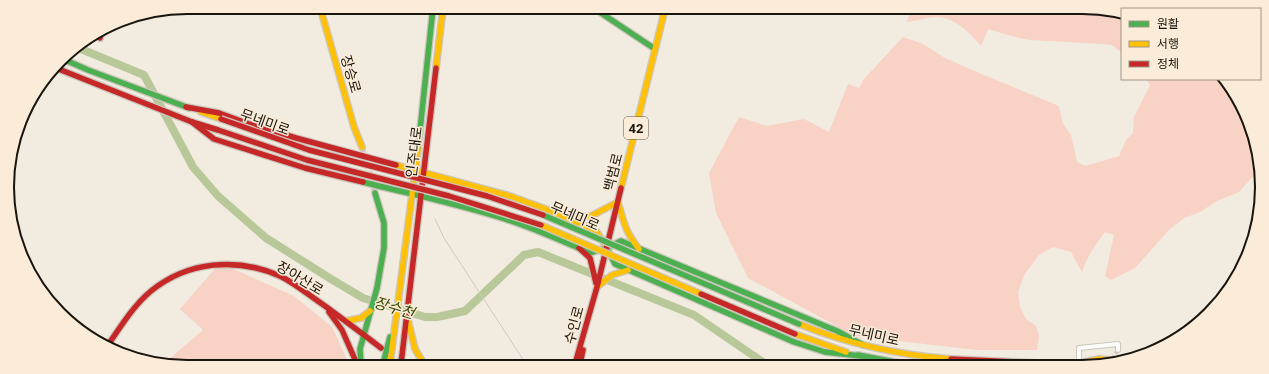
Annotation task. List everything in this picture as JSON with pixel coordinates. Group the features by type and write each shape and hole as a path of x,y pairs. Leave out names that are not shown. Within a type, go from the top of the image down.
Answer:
{"main road":[{"name":"장승로","path":"322,14 354,127 362,146"},
{"name":"인주대로","path":"396,316 416,171 432,14"},
{"name":"인주대로","path":"407,318 442,14"},
{"path":"603,14 655,49"},
{"name":"백범로","path":"607,247 664,14"},
{"name":"무네미로","path":"69,61 281,142 451,186 540,214 830,336 904,354 978,360"},
{"name":"무네미로","path":"60,70 158,110 307,160 456,198 536,223 795,334 861,356 883,360"},
{"path":"186,107 219,113 296,138 510,196 544,208 596,231 607,247 614,264 794,342 825,352 861,356"},
{"path":"192,122 214,138 305,168 461,206 505,219 536,230 590,253 621,241 837,331 863,345"},
{"path":"360,360 358,356 371,309 385,240 384,223 376,193"},
{"path":"568,218 587,217 597,214 609,205 618,202 625,228 639,249"},
{"name":"수인로","path":"577,360 607,247"},
{"path":"579,248 590,258 596,289"},
{"name":"장아산로","path":"110,342 123,323 151,290 169,278 186,270 220,263 241,264 279,276 364,334 381,348"},
{"path":"596,289 612,275 620,271 628,270"},
{"name":"수인로","path":"581,360 596,289"},
{"path":"317,301 336,320 347,338 355,360"},
{"path":"345,321 362,318 371,309"},
{"path":"384,360 396,316"},
{"path":"390,360 396,316"},
{"path":"402,360 407,318"},
{"path":"407,318 415,349 422,360"}],"street":[{"path":"1080,360 1079,348 1118,344 1118,350"}],"shaded area":[{"path":"910,14 1105,15 1121,18 1121,52 1112,45 1030,40 988,29 981,46 962,27 945,18 934,17 906,22"},
{"path":"903,37 923,44 945,58 1059,106 1063,124 1071,135 1077,162 1086,166 1119,156 1126,140 1133,133 1134,117 1150,85 1147,80 1217,80 1232,101 1246,131 1252,153 1255,175 1239,192 1217,201 1200,212 1184,218 1169,230 1135,268 1111,280 1105,276 1114,235 1105,232 1086,261 1082,272 1071,252 1053,247 1039,255 1024,275 1018,292 1020,307 1026,319 1036,326 1039,336 1037,350 977,350 855,336 748,278 716,213 709,173 739,117 767,126 804,119 829,132 848,84 859,88 863,80"},
{"path":"220,263 294,296 332,327 347,360 169,359 203,330 180,309"}],"waterway":[{"name":"장수천","path":"82,50 144,75 193,167 218,196 266,238 363,298 425,317 437,317 465,311 524,255 538,252 694,315 760,360"}],"tunnel":[{"path":"362,147 375,193"},
{"path":"1113,358 1118,350"},
{"path":"389,354 397,360"}],"tram line":[{"path":"435,219 444,238 523,360"}],"traffic: fast":[{"path":"418,149 432,14"},
{"path":"602,14 655,49"},
{"path":"69,61 189,108"},
{"path":"363,182 505,219 590,253 602,249"},
{"path":"361,360 360,349 377,288 384,248 384,223 375,193"},
{"path":"543,215 799,324"},
{"path":"610,246 621,241 837,331 863,345"},
{"path":"609,252 615,264 794,342 825,352 861,356"},
{"path":"384,360 390,337"},
{"path":"858,355 884,360"}],"traffic: slow":[{"path":"322,14 354,127 362,147"},
{"path":"436,68 442,14"},
{"path":"621,188 664,14"},
{"path":"201,112 221,119"},
{"path":"391,360 418,149"},
{"path":"396,165 510,196 543,208 596,231 604,243"},
{"path":"568,218 591,216 618,202 628,232 639,249"},
{"path":"541,225 701,294"},
{"path":"597,287 612,275 628,270"},
{"path":"346,321 361,318 370,311"},
{"path":"408,320 415,349 422,360"},
{"path":"799,324 874,348 912,355 951,359"},
{"path":"795,334 846,352"},
{"path":"1096,360 1102,359"}],"traffic: jam":[{"path":"401,360 436,68"},
{"path":"60,70 192,122 218,130"},
{"path":"186,107 219,113 296,138 396,165"},
{"path":"221,119 309,150 487,196 543,215"},
{"path":"192,122 214,139 305,168 363,182"},
{"path":"218,130 307,160 449,196 541,225"},
{"path":"576,360 597,287 621,188"},
{"path":"579,248 590,258 596,283"},
{"path":"110,342 139,303 151,291 165,281 181,273 197,268 230,264 264,270 286,279 381,348"},
{"path":"701,294 795,334"},
{"path":"329,312 342,330 355,360"},
{"path":"581,360 583,350"},
{"path":"951,359 973,360"}]}
